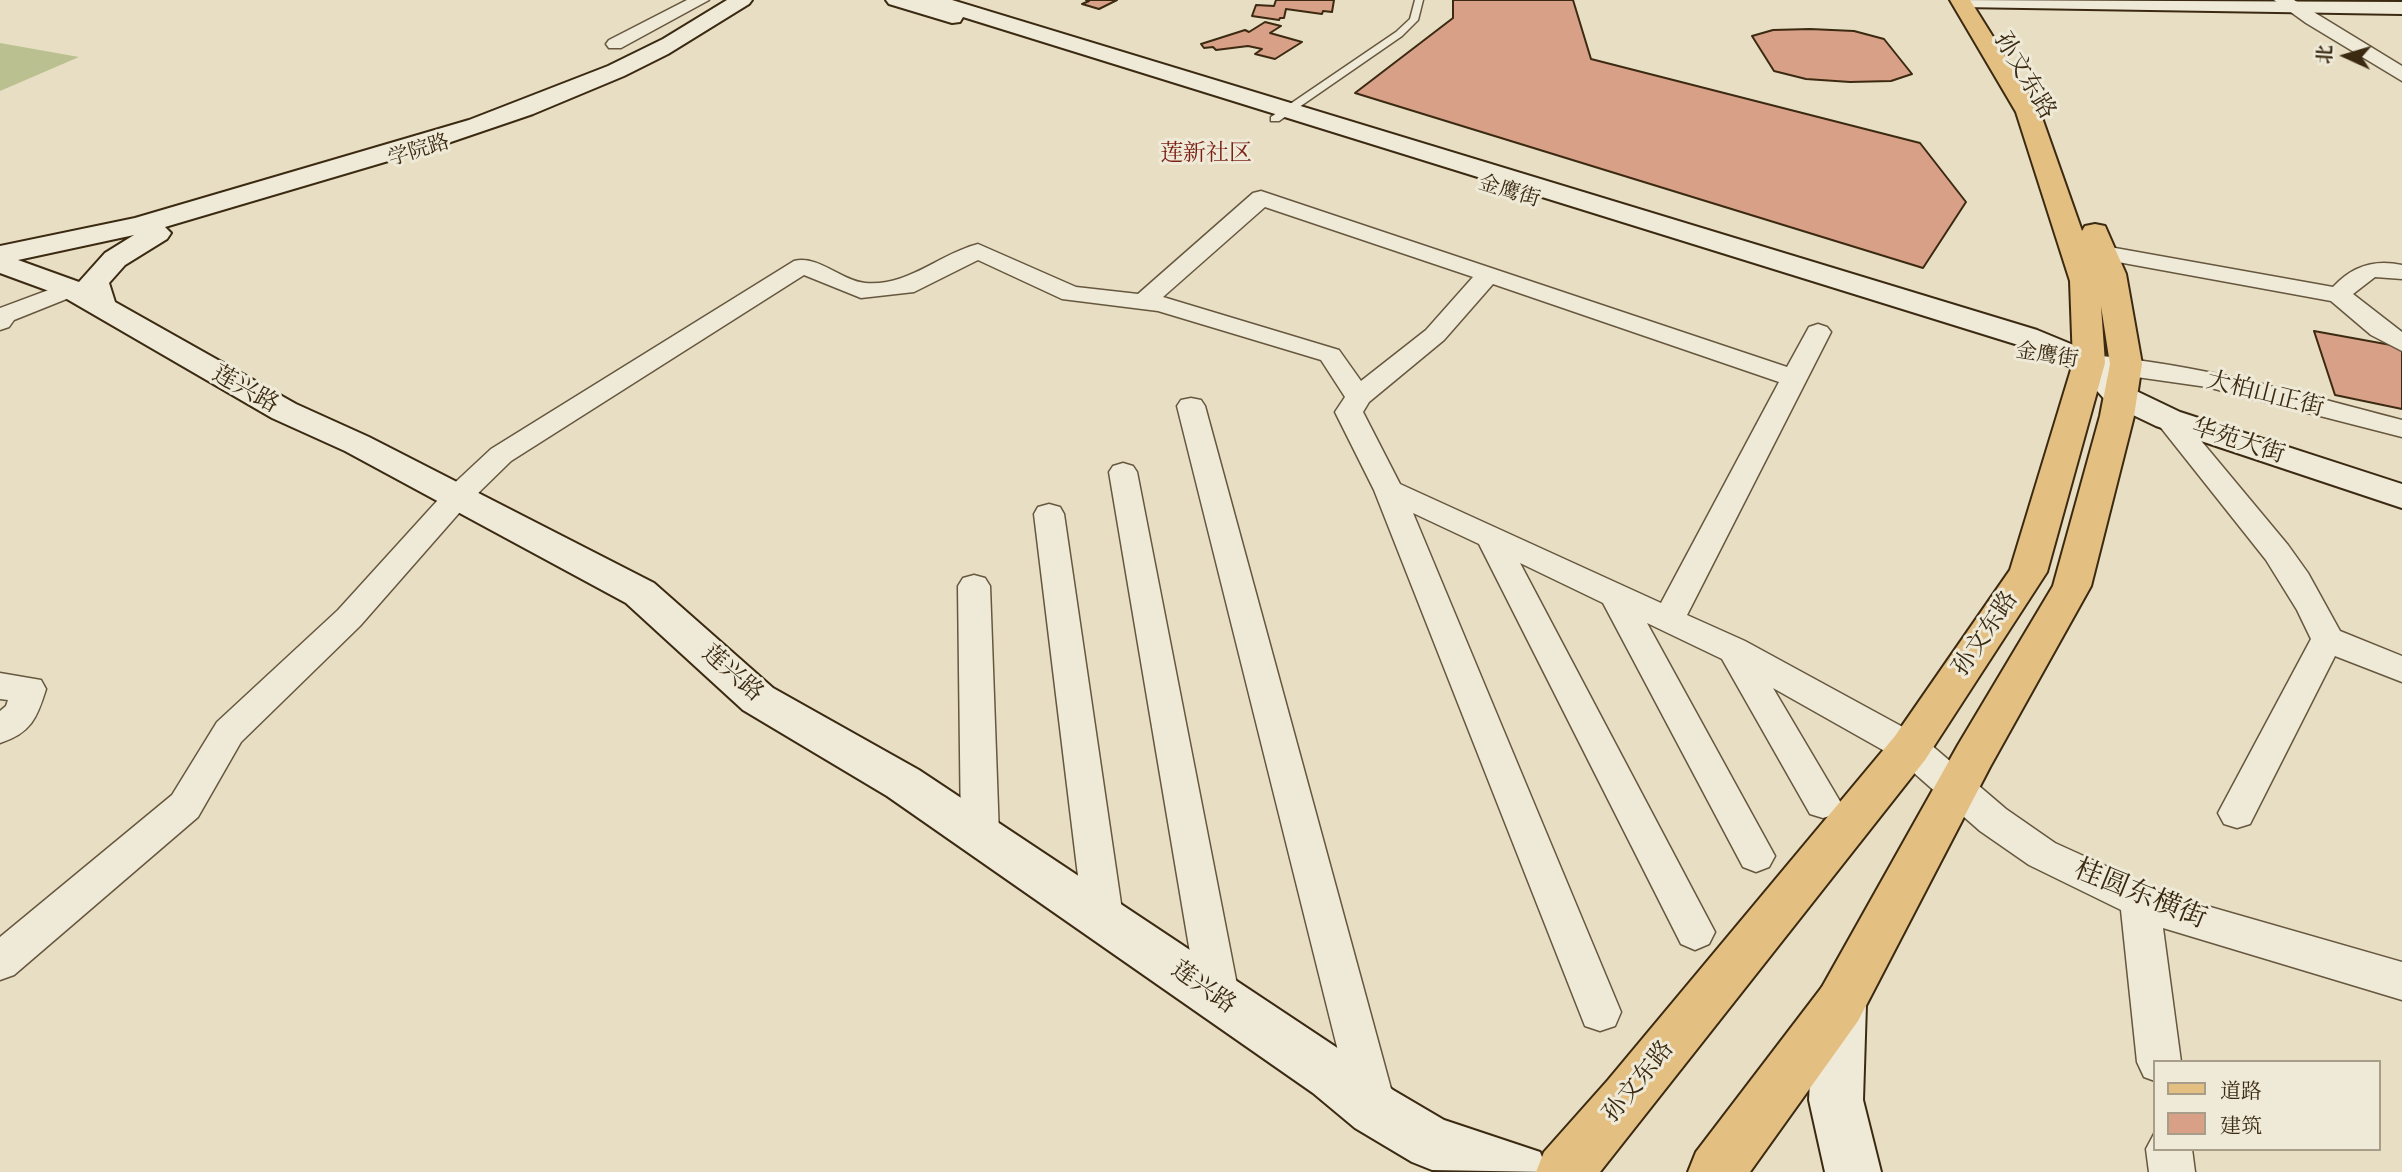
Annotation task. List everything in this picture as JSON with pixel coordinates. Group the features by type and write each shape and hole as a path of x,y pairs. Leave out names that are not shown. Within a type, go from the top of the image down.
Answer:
{"main road":[{"name":"孙文东路","path":"1716,1172 1840,1004 1957,786 2072,586 2112,375 2111,274 2049,112 1968,1"},
{"name":"孙文东路","path":"1564,1172 1627,1099 1910,748 2028,572 2112,375 2085,281 2028,112 1968,1"}],"street":[{"path":"615,44 699,0"},
{"name":"学院路","path":"86,299 94,282 115,259 168,224 538,103 660,49 742,0"},
{"name":"学院路","path":"168,224 524,118 675,52 769,0"},
{"name":"金鹰街","path":"896,0 1282,115"},
{"name":"金鹰街","path":"930,0 2024,354 2112,375"},
{"path":"1968,1 2286,2 2402,8"},
{"path":"2286,2 2384,61 2402,75"},
{"path":"1144,302 1261,198 1794,378"},
{"path":"0,259 50,255 168,224"},
{"path":"0,259 94,237 168,224"},
{"path":"0,322 5,316 86,299 77,272 86,262 121,238"},
{"path":"0,962 185,806 229,732 349,618 457,497 501,455 802,266 861,291 905,287 978,251 1072,294 1160,304 1330,355 1358,397"},
{"path":"2104,253 2339,295 2380,330 2402,343"},
{"name":"莲兴路","path":"0,259 51,280 284,411 357,444 640,593 758,699 903,783 1332,1075 1374,1109 1445,1158 1520,1172"},
{"path":"2339,295 2351,280 2364,271 2378,268 2402,272"},
{"path":"1489,274 1435,335 1358,397 1349,412 1389,490 1600,1012"},
{"path":"1668,620 1818,332"},
{"name":"华苑大街","path":"2112,375 2168,419 2402,496"},
{"name":"大柏山正街","path":"2112,375 2236,386 2402,429"},
{"path":"1191,406 1374,1109"},
{"path":"2168,419 2293,575 2315,609 2327,639 2402,670"},
{"path":"1123,472 1219,1000"},
{"name":"桂圆东横街","path":"1389,490 1733,650 1910,748 1993,820 2042,854 2164,911 2402,981"},
{"path":"1049,514 1103,917"},
{"path":"1491,538 1695,932"},
{"path":"974,586 979,835"},
{"path":"1615,595 1756,856"},
{"path":"2237,813 2327,639"},
{"path":"1733,650 1823,803"},
{"path":"0,686 29,690 21,714 0,729"},
{"path":"2140,900 2159,1060"},
{"path":"1840,1004 1836,1100 1853,1172"},
{"path":"2169,1151 2172,1172"}],"lane":[{"path":"1282,115 1399,34 1414,20 1419,0"}],"green space":[{"path":"0,43 79,57 0,91"}],"building":[{"path":"1086,0 1117,0 1099,9 1082,4 1089,1"},
{"path":"1276,0 1334,0 1332,12 1323,11 1322,14 1286,9 1284,18 1279,20 1252,16 1256,5 1274,6"},
{"path":"1453,0 1573,0 1591,59 1920,143 1966,202 1923,268 1355,93 1453,18"},
{"path":"1265,22 1281,26 1270,33 1302,42 1275,59 1255,54 1262,49 1248,46 1216,50 1213,47 1204,48 1201,44 1245,30 1249,32"},
{"path":"1773,30 1854,31 1884,39 1912,74 1891,81 1806,79 1774,71 1752,36"},
{"path":"2314,331 2402,347 2402,409 2335,395"}],"district":[{"name":"莲新社区","path":"1206,154"}]}
